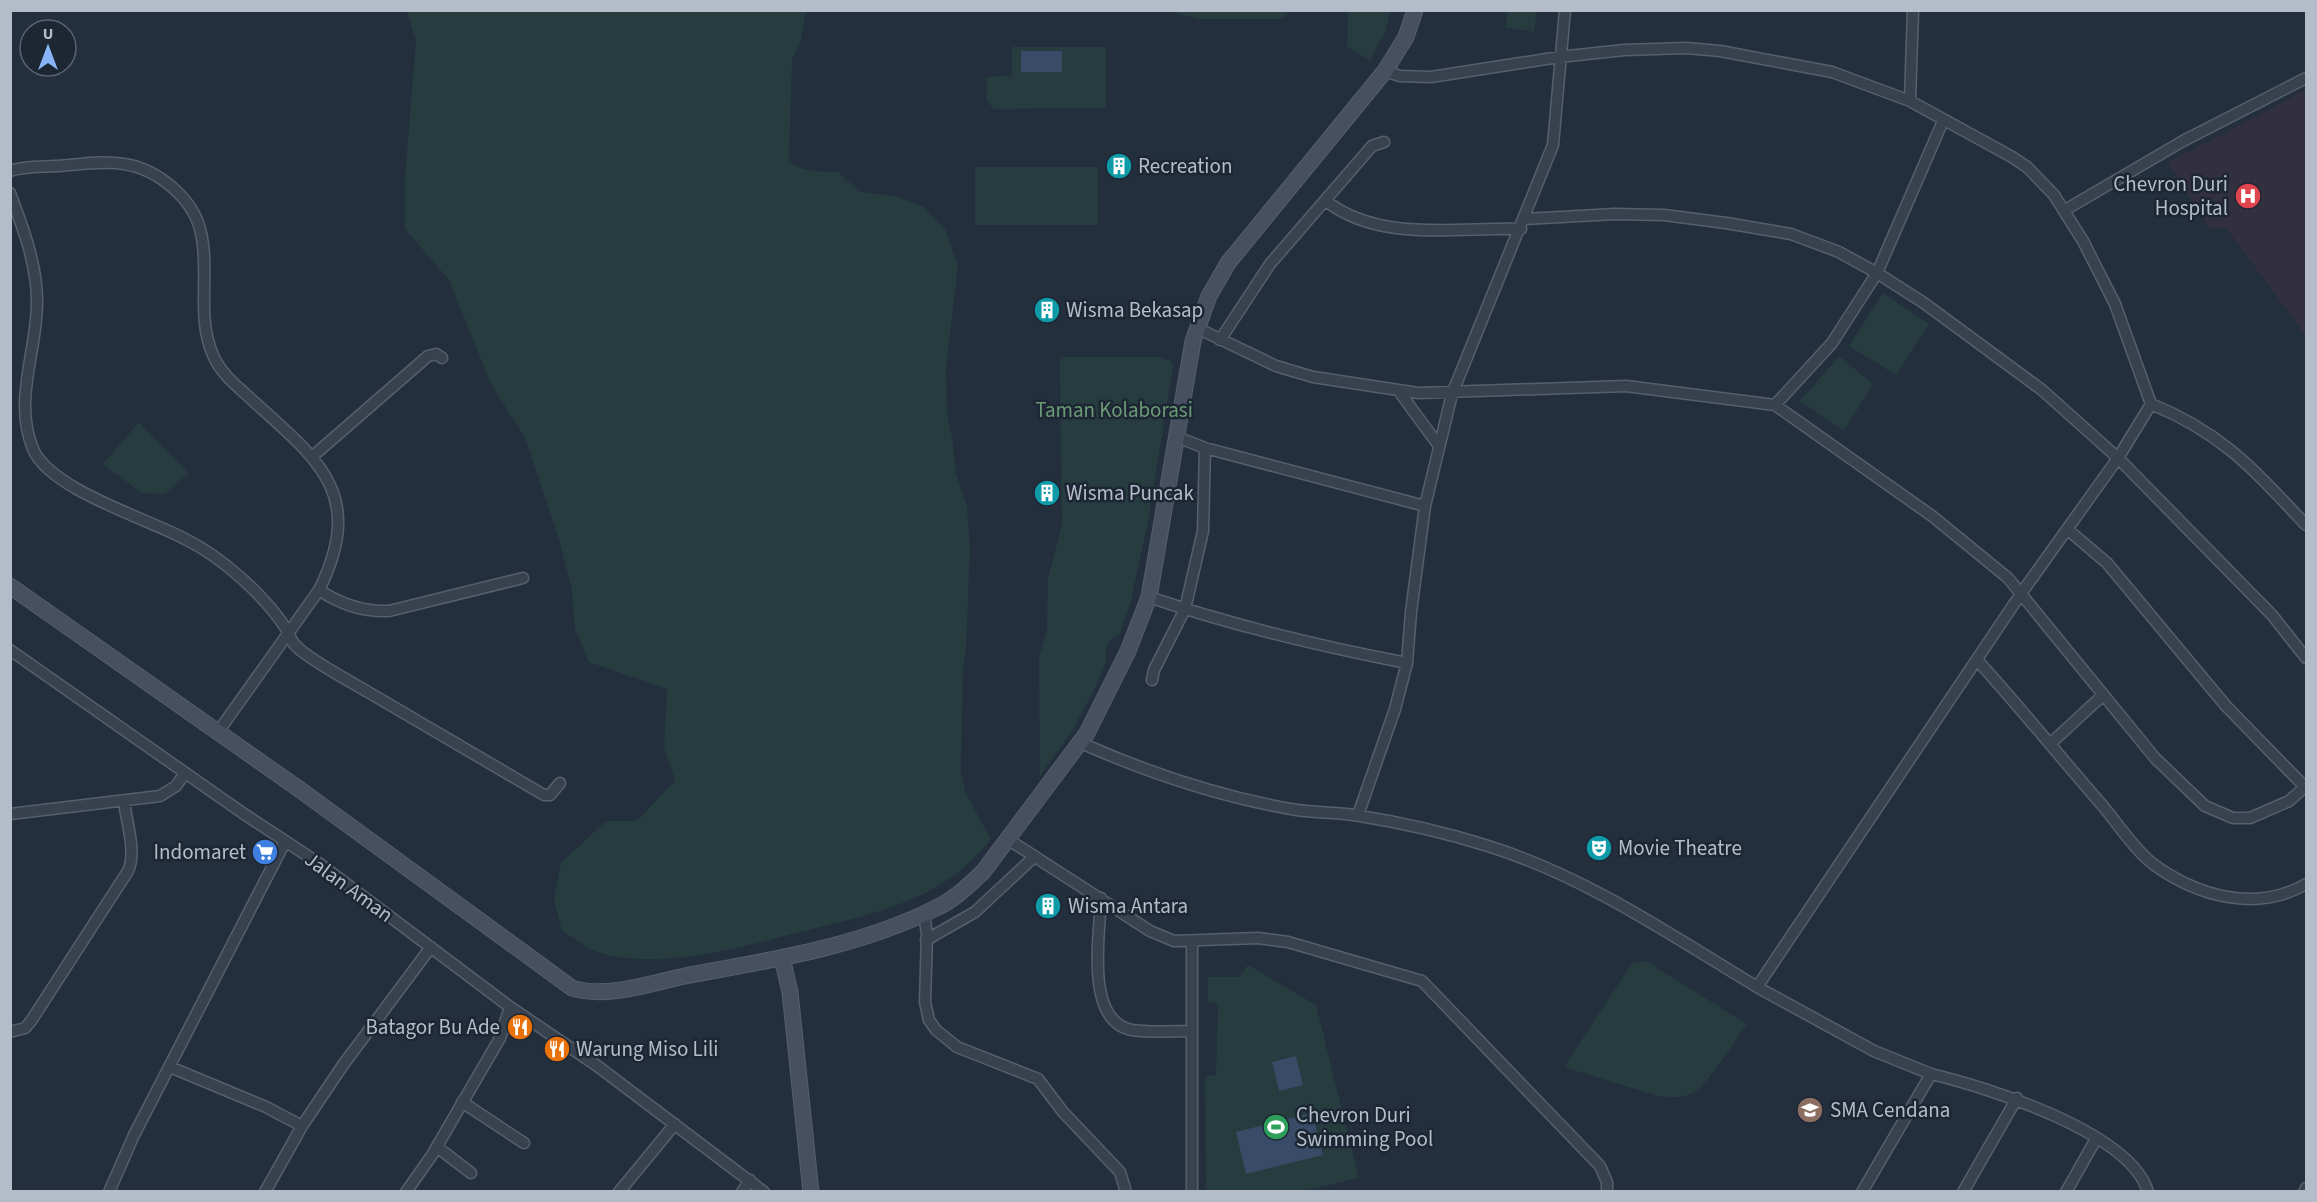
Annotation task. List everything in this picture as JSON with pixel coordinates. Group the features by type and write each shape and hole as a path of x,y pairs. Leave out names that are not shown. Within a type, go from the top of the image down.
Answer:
{"street":[{"path":"10,586 218,732 572,987 591,992 626,988 782,958 856,939 924,914 964,890 1009,840 1081,743 1128,651 1149,597 1197,328 1213,288 1228,263 1385,71 1406,37 1414,10"},
{"path":"1358,815 1395,709 1407,663 1412,601 1425,506 1452,394 1523,224 1553,145 1559,57 1565,10"},
{"path":"1910,101 1913,10"},
{"path":"1385,71 1400,76 1431,77 1559,57 1624,50 1686,48 1720,51 1832,72 1910,101 2027,167 2045,184 2065,210 2115,304 2151,404 2181,416 2243,458 2307,525"},
{"path":"2065,210 2183,141 2307,78"},
{"path":"1775,405 1832,343 1877,273 1943,121"},
{"path":"1220,340 1270,264 1326,201 1342,178 1372,146 1384,142"},
{"path":"13,168 124,164 154,175 177,192 190,207 201,232 207,336 213,355 225,375 313,456 327,476 334,495 338,526 330,569 319,590 218,732"},
{"path":"10,193 34,267 37,302 35,332 25,380 25,406 34,451 48,468 70,485 188,540 220,560 243,580 288,631 296,646 355,685 544,795 550,795 560,783"},
{"path":"1326,201 1340,212 1405,228 1430,231 1615,214 1664,215 1791,234 1839,252 1924,303 2042,390 2118,458 2272,615 2307,658"},
{"path":"1197,328 1276,366 1313,377 1398,390 1452,394 1547,387 1626,386 1775,405 1932,516 2008,578 2102,696 2174,779 2216,813 2233,818 2250,818 2289,801 2306,786 2226,705 2107,562 2067,529"},
{"path":"313,456 428,356 436,354 442,358"},
{"path":"1398,390 1438,446"},
{"path":"1757,987 2020,595 2118,458 2151,404"},
{"path":"1177,437 1205,448 1425,506"},
{"path":"1152,680 1160,657 1185,609 1203,531 1205,448"},
{"path":"319,590 351,606 376,612 389,611 523,578"},
{"path":"1149,597 1277,636 1407,663"},
{"name":"Jalan Aman","path":"10,650 285,842 321,864 510,1007 524,1014 764,1191"},
{"path":"1977,660 2151,862 2200,892 2231,899 2265,896 2297,889 2307,884"},
{"path":"2050,744 2102,696"},
{"path":"1081,743 1174,778 1244,797 1297,810 1358,815 1440,832 1490,846 1540,866 1650,921 1757,987 1874,1051 1931,1074 2017,1098 2055,1115 2118,1153 2139,1172 2148,1191"},
{"path":"10,814 160,796 176,786 185,773"},
{"path":"10,1032 28,1025 131,865 124,801"},
{"path":"1009,840 1150,931 1174,941 1258,938 1288,942 1422,981 1600,1166 1607,1182 1606,1191"},
{"path":"109,1191 285,842"},
{"path":"927,940 975,912 1034,857"},
{"path":"1101,898 1099,988 1103,1004 1109,1014 1116,1022 1131,1030 1192,1032"},
{"path":"924,914 927,940 925,1002 929,1020 936,1030 957,1047 1038,1079 1063,1112 1120,1172 1126,1191"},
{"path":"1192,942 1192,1191"},
{"path":"265,1191 302,1126 343,1065 431,947"},
{"path":"782,958 790,992 811,1191"},
{"path":"406,1191 436,1147 500,1038 510,1007"},
{"path":"170,1068 266,1107 302,1126"},
{"path":"1862,1191 1931,1074"},
{"path":"1963,1191 2017,1098"},
{"path":"462,1102 524,1143"},
{"path":"619,1191 675,1124"},
{"path":"2066,1191 2096,1139"},
{"path":"436,1147 471,1173"},
{"path":"742,1191 750,1180"}],"shaded area":[{"name":"Chevron Duri Hospital","path":"2306,90 2306,336 2227,229 2210,228 2168,163"}],"green space":[{"path":"1290,10 1282,19 1199,19 1167,11"},
{"path":"407,11 806,11 801,39 792,60 789,160 805,169 838,172 860,192 894,196 924,207 945,229 958,265 946,368 947,413 956,474 967,507 970,548 966,649 963,668 961,772 966,794 991,839 968,863 945,882 898,905 870,914 734,949 677,958 623,957 598,952 562,931 554,899 561,863 606,821 637,821 675,781 664,747 667,689 589,662 575,629 572,590 559,539 525,438 491,384 449,280 405,229 405,177 416,41"},
{"path":"1348,11 1390,11 1385,32 1370,61 1347,46"},
{"path":"1508,11 1537,11 1534,32 1505,27"},
{"path":"1012,47 1106,47 1106,108 994,109 987,101 987,77 1012,76"},
{"path":"975,167 1098,167 1098,225 975,225"},
{"path":"1883,293 1929,324 1896,375 1849,346"},
{"path":"1839,356 1873,384 1844,431 1800,401"},
{"name":"Taman Kolaborasi","path":"1060,357 1158,357 1170,361 1173,366 1148,522 1131,600 1120,633 1110,640 1106,648 1106,661 1096,686 1072,731 1040,776 1039,658 1047,631 1048,578 1062,525"},
{"path":"139,422 189,473 165,494 142,493 103,464"},
{"path":"1646,961 1747,1024 1710,1077 1696,1091 1681,1097 1655,1095 1564,1067 1632,963"},
{"name":"Chevron Duri Swimming Pool","path":"1248,965 1316,1005 1359,1178 1303,1191 1206,1191 1205,1076 1216,1075 1218,1003 1208,1002 1208,977 1239,977"}],"water":[{"path":"1021,51 1062,51 1062,72 1021,72"},
{"path":"1296,1056 1303,1085 1279,1091 1272,1062"},
{"path":"1312,1113 1323,1155 1246,1174 1236,1132"}],"place":[{"name":"Recreation","path":"1119,166"},
{"name":"Chevron Duri Hospital","path":"2248,196"},
{"name":"Wisma Bekasap","path":"1047,310"},
{"name":"Wisma Puncak","path":"1047,493"},
{"name":"Movie Theatre","path":"1599,848"},
{"name":"Indomaret","path":"265,852"},
{"name":"Wisma Antara","path":"1048,906"},
{"name":"Batagor Bu Ade","path":"520,1027"},
{"name":"Warung Miso Lili","path":"557,1049"},
{"name":"SMA Cendana","path":"1810,1110"},
{"name":"Chevron Duri Swimming Pool","path":"1276,1127"}]}
